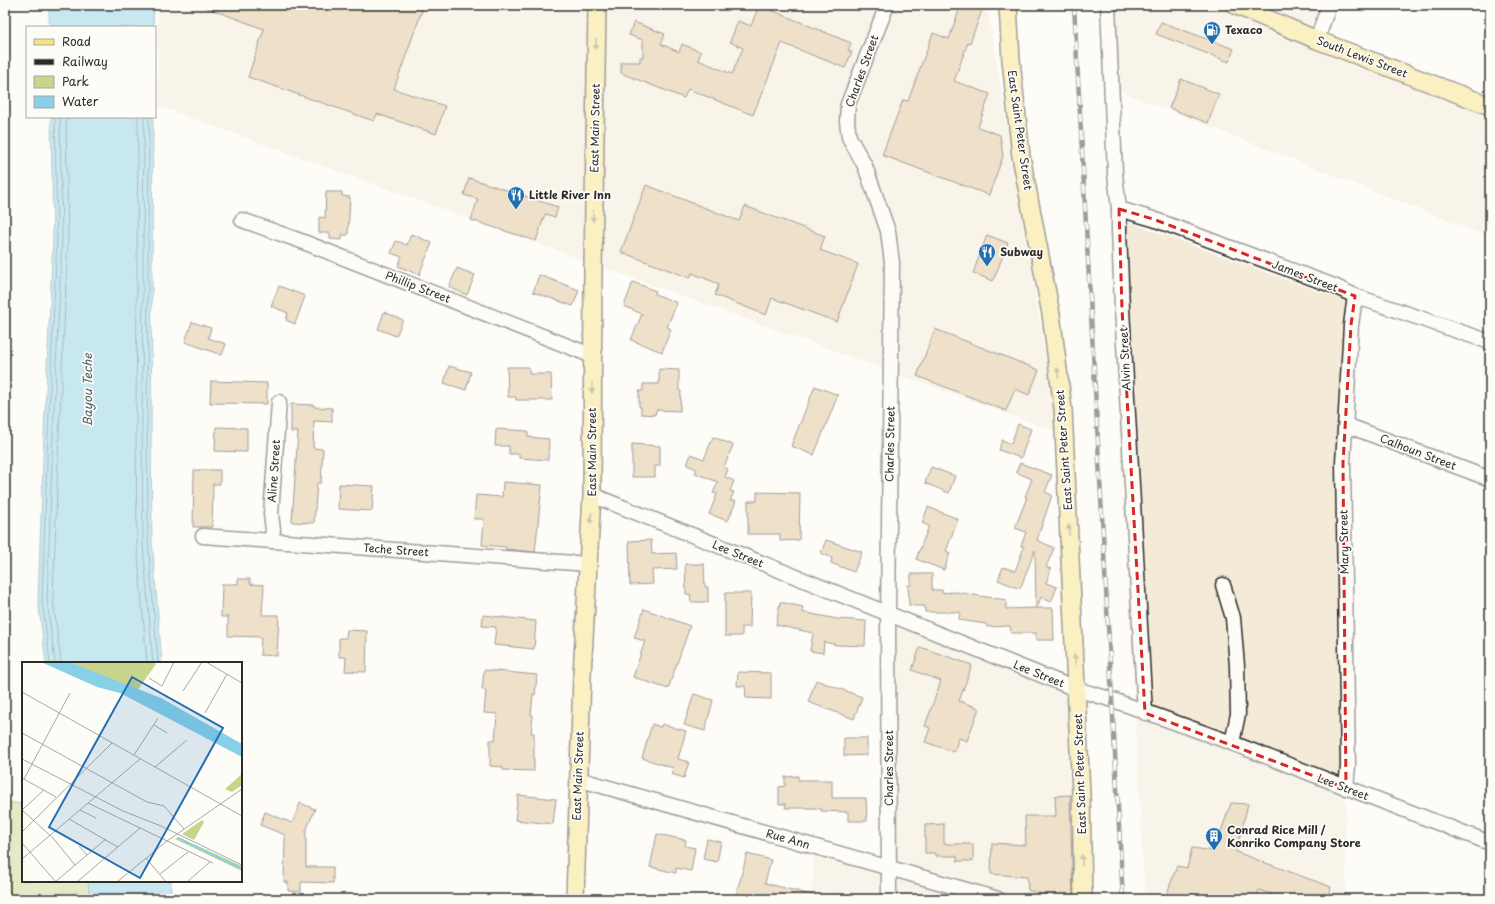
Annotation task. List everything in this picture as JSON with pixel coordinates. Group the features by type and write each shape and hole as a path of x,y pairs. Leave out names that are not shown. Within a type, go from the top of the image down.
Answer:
{"main road":[{"name":"East Main Street","path":"574,899 582,675 592,495 591,433 597,5"},
{"name":"East Saint Peter Street","path":"1008,5 1011,60 1021,156 1051,314 1063,409 1084,899"},
{"name":"South Lewis Street","path":"1235,5 1317,40 1490,106"}],"street":[{"name":"Charles Street","path":"887,5 848,104 847,120 849,137 865,166 888,231 892,263 888,614 889,899"},
{"name":"Alvin Street","path":"1108,5 1115,174 1120,209 1119,230 1122,310 1145,713"},
{"path":"1317,40 1329,5"},
{"name":"James Street","path":"1120,209 1153,219 1334,286 1355,296 1490,342"},
{"name":"Phillip Street","path":"242,220 301,241 593,356"},
{"name":"Mary Street","path":"1346,788 1348,766 1343,463 1350,326 1355,296"},
{"name":"Aline Street","path":"270,541 273,530 271,514 279,402"},
{"name":"Calhoun Street","path":"1346,425 1490,479"},
{"name":"Lee Street","path":"592,495 1076,689 1112,700 1232,743 1490,843"},
{"name":"Teche Street","path":"203,536 588,564"},
{"path":"1223,585 1233,618 1237,666 1238,714 1232,743"},
{"name":"Rue Ann","path":"578,779 998,899"}],"highlighted area":[{"path":"1119,209 1153,219 1355,296 1351,325 1343,463 1346,788 1145,713 1122,309"}],"shaded area":[{"path":"158,5 988,5 989,19 1053,399 1055,431 158,106"},
{"path":"1113,5 1330,5 1317,39 1490,107 1490,237 1117,90"},
{"path":"1110,215 1345,301 1344,539 1346,899 1145,899"},
{"path":"888,614 1076,689 1083,899 811,899 815,847 888,868"}],"green space":[{"path":"5,802 22,804 22,882 88,882 90,899 5,899"}],"water":[{"path":"49,5 154,5 153,26 49,26"},
{"name":"Bayou Teche","path":"51,118 153,118 151,425 152,542 162,662 46,662 38,600 53,239"},
{"path":"88,882 171,882 171,899 90,899"}],"building":[{"path":"202,5 424,5 394,89 445,106 436,134 377,114 374,121 248,77 264,29"},
{"path":"759,5 851,43 848,51 852,52 845,68 782,43 753,115 688,89 684,98 621,73 621,62 640,62 640,57 643,57 643,40 629,35 634,22 665,34 661,44 679,52 682,44 701,52 698,60 732,74 743,48 730,42 738,21 751,26"},
{"path":"961,5 984,5 970,43 968,42 954,81 990,94 978,127 1000,135 1003,156 989,195 882,155 903,100 908,101 933,33 949,39"},
{"path":"1161,22 1234,49 1229,62 1156,34"},
{"path":"1181,79 1219,94 1208,123 1169,108"},
{"name":"Little River Inn","path":"469,178 558,207 555,217 545,214 536,241 471,220 478,199 464,195"},
{"path":"646,185 739,221 745,206 825,236 820,250 858,264 837,322 772,298 766,315 715,295 719,284 692,273 690,278 621,252"},
{"path":"326,192 342,192 342,196 350,197 348,235 342,235 342,240 330,239 330,233 319,233 319,217 325,218"},
{"path":"411,234 432,243 419,275 398,266 402,257 391,253 396,241 407,245"},
{"path":"987,235 1008,243 993,281 973,273"},
{"path":"457,268 475,275 467,295 449,287"},
{"path":"539,275 579,290 573,306 533,292"},
{"path":"633,282 656,291 655,294 677,303 667,327 671,329 662,352 631,340 642,314 624,306"},
{"path":"279,286 305,296 295,324 286,320 288,313 271,306"},
{"path":"384,312 403,320 396,336 378,329"},
{"path":"192,322 211,328 208,338 226,344 222,355 185,342"},
{"path":"935,329 1039,370 1029,395 1015,389 1006,411 917,376"},
{"path":"449,366 471,372 466,390 444,383"},
{"path":"507,367 529,367 529,374 551,374 552,400 516,400 516,397 508,397"},
{"path":"659,369 679,370 679,391 681,391 680,411 656,410 655,415 641,414 641,407 639,407 639,391 643,391 643,384 659,384"},
{"path":"211,381 267,383 267,404 210,403"},
{"path":"815,386 838,395 814,455 791,446"},
{"path":"291,404 314,405 314,407 332,408 332,422 314,421 313,448 323,449 321,483 317,483 314,523 292,522 298,432 291,432"},
{"path":"1018,424 1031,429 1021,458 999,450 1002,440 1011,444"},
{"path":"216,427 247,428 247,452 215,451"},
{"path":"496,429 528,431 528,437 549,439 548,460 519,458 519,454 509,454 509,446 495,446"},
{"path":"713,437 733,445 724,467 728,469 725,477 734,481 730,491 734,492 730,501 736,501 728,521 709,514 717,494 713,493 718,482 695,473 697,469 687,465 691,454 704,459"},
{"path":"632,444 660,446 660,466 655,466 655,477 632,477"},
{"path":"1020,463 1052,475 1045,492 1052,495 1037,540 1054,548 1046,567 1051,569 1046,583 1057,587 1051,602 1041,597 1037,608 1053,608 1054,640 1036,640 1036,633 1011,633 1010,626 987,627 986,624 959,620 960,612 925,612 925,606 909,605 908,585 911,585 911,574 932,574 932,590 942,590 942,593 955,592 1006,600 1006,609 1036,608 1035,550 1020,589 998,580 1003,567 1015,571 1024,547 1021,546 1026,532 1015,528 1032,479 1016,472"},
{"path":"931,467 955,476 949,493 925,483"},
{"path":"194,470 220,470 220,484 213,484 212,527 193,527"},
{"path":"503,482 542,485 535,552 482,545 484,519 474,519 476,495 502,497"},
{"path":"339,484 374,486 372,511 338,509"},
{"path":"757,492 800,493 799,540 780,541 780,534 748,534 748,501 757,501"},
{"path":"928,507 958,519 946,551 950,553 944,570 916,559 929,526 922,523"},
{"path":"651,540 652,554 676,553 677,569 652,570 653,584 630,585 629,541"},
{"path":"826,540 862,552 854,572 831,563 832,558 821,553"},
{"path":"685,564 704,564 705,587 708,587 708,602 691,602 690,594 686,594"},
{"path":"238,579 250,579 250,584 264,585 262,615 279,615 277,656 260,655 261,637 228,636 228,617 221,617 222,584 238,584"},
{"path":"725,593 751,593 750,627 742,627 742,636 725,636"},
{"path":"780,602 803,607 802,612 837,619 866,621 865,646 837,645 824,642 823,653 810,651 813,633 776,625"},
{"path":"644,609 690,626 668,689 633,677 645,641 634,638"},
{"path":"483,615 536,621 534,649 494,645 496,627 482,626"},
{"path":"347,630 367,631 366,672 345,671 346,657 339,657 339,638 346,638"},
{"path":"920,647 972,665 959,701 979,708 967,741 959,738 954,752 925,742 930,728 925,726 941,681 912,670"},
{"path":"484,670 537,675 531,715 533,715 531,733 534,733 534,771 503,770 503,767 490,766 490,740 495,740 497,714 484,713 486,690 482,690"},
{"path":"738,672 771,673 771,699 746,698 745,686 737,686"},
{"path":"816,680 862,697 854,719 808,702"},
{"path":"694,694 713,700 705,731 684,725"},
{"path":"652,724 661,727 662,724 686,731 678,759 689,762 684,778 671,774 673,768 642,758"},
{"path":"844,738 867,738 867,755 844,756"},
{"path":"798,776 798,780 832,780 832,798 866,798 867,821 848,821 848,812 821,811 822,809 814,808 785,808 786,804 779,804 779,787 785,786 785,777"},
{"path":"518,795 556,799 553,824 515,820"},
{"path":"1070,795 1073,899 1056,899 1028,890 1027,877 991,874 992,843 1026,845 1025,816 1056,816 1055,796"},
{"path":"300,803 315,809 306,831 306,867 333,867 333,883 301,882 301,892 288,891 288,882 284,882 285,835 260,825 265,812 292,823"},
{"name":"Conrad Rice Mill / Konriko Company Store","path":"1231,803 1248,804 1236,852 1331,887 1328,899 1285,899 1259,890 1256,899 1165,899 1177,866 1187,868 1192,848 1214,851"},
{"path":"944,824 944,844 973,844 973,861 957,861 957,856 935,856 935,853 925,853 925,825"},
{"path":"657,834 686,840 685,846 695,848 691,871 676,868 676,873 650,867"},
{"path":"707,839 721,842 717,862 703,859"},
{"path":"747,854 771,860 765,883 812,895 812,899 735,899"}],"railway":[{"path":"1074,5 1123,899"}],"place":[{"name":"Texaco","path":"1212,45"},
{"name":"Little River Inn","path":"516,210"},
{"name":"Subway","path":"987,267"},
{"name":"Conrad Rice Mill / Konriko Company Store","path":"1214,851"}]}
